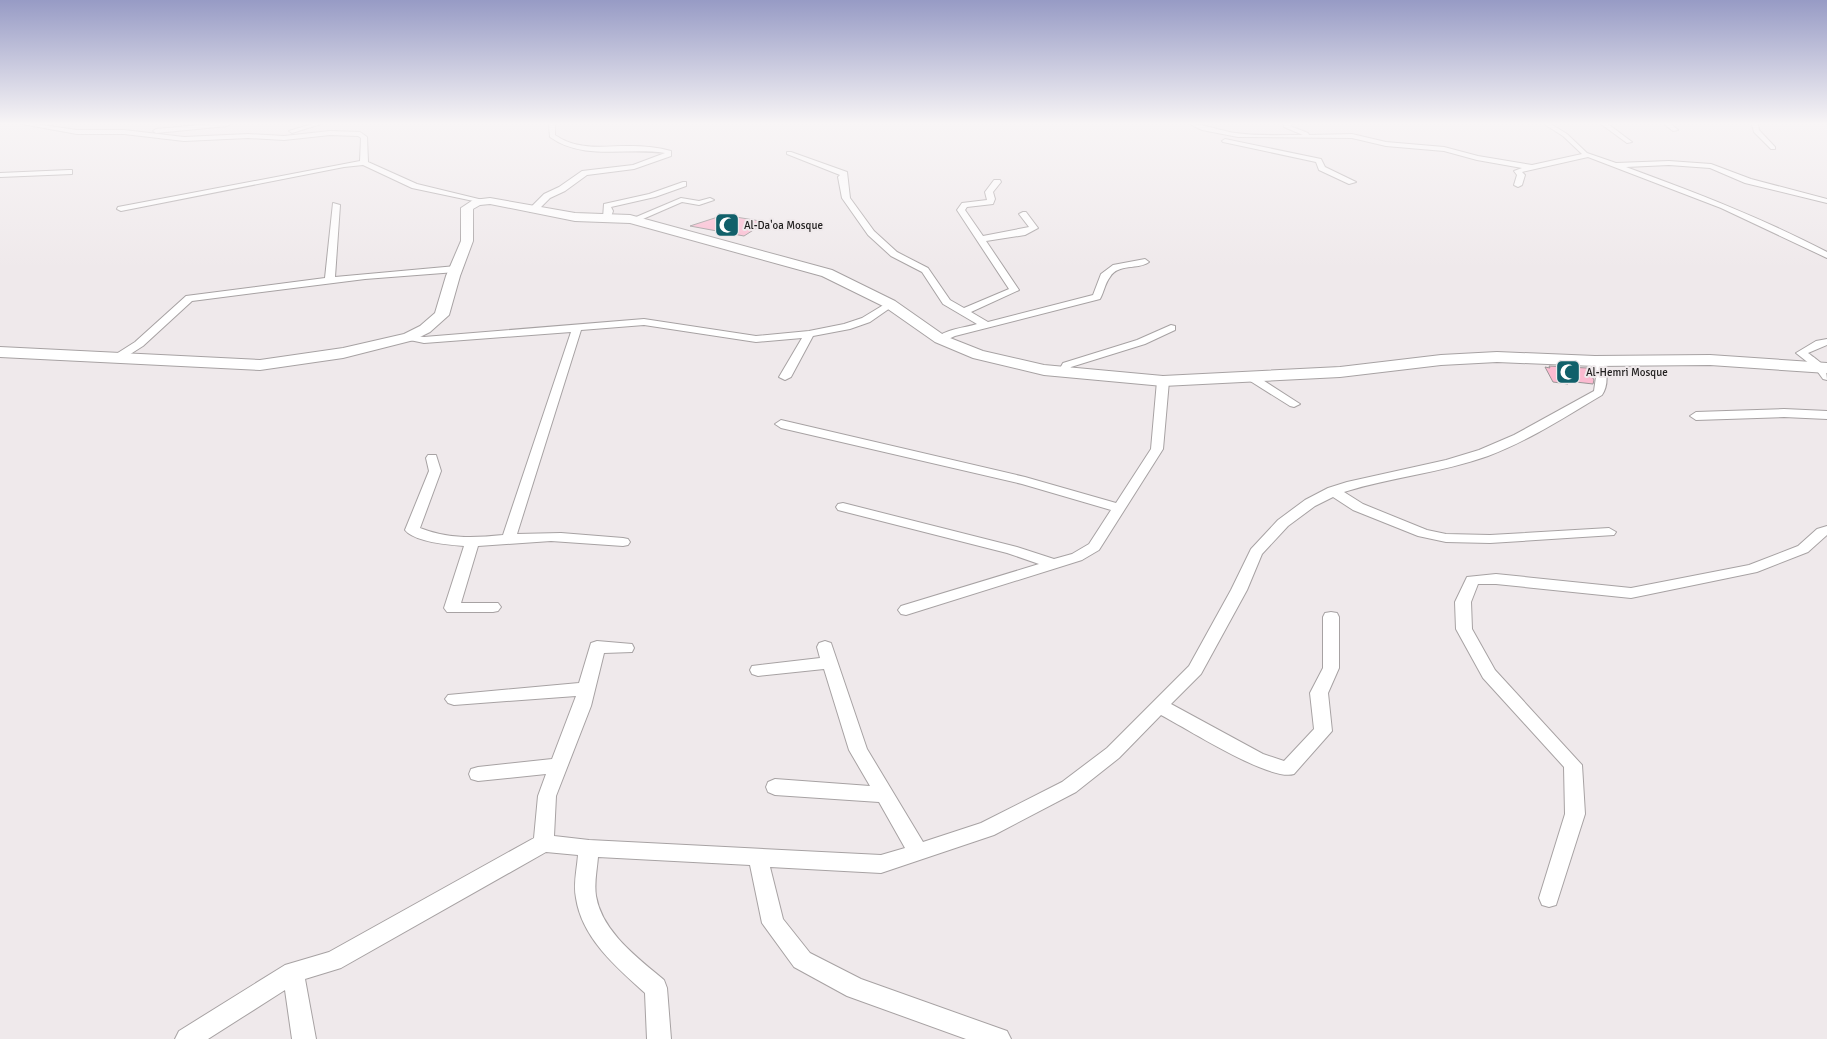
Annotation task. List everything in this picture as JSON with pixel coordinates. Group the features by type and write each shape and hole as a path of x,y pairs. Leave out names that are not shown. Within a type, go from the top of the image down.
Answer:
{"street":[{"path":"0,176 61,172"},
{"path":"122,209 306,172"},
{"path":"386,172 415,186 483,201 575,217 633,220 827,272 890,304 940,339 978,355 1044,370 1163,382 1340,372 1441,360 1497,357 1595,361 1710,360 1824,370"},
{"path":"532,210 547,196 589,172"},
{"path":"840,172 844,174 842,177 846,198 871,233 894,254 925,270 946,302 986,325"},
{"path":"1332,172 1352,182"},
{"path":"1518,185 1521,175 1519,172"},
{"path":"1635,172 1724,206 1788,234 1827,255"},
{"path":"1727,172 1748,181 1827,201"},
{"path":"964,312 1014,290 961,210 961,207 990,202 989,192 997,182"},
{"path":"607,218 609,211 606,206 624,200 642,198 683,184"},
{"path":"633,220 681,200 699,203 710,200"},
{"path":"0,352 260,365 343,353 409,337 425,329 442,315 467,241 468,208 472,204 483,201"},
{"path":"330,281 330,256 335,230 336,205"},
{"path":"981,239 1025,232 1034,228 1023,214"},
{"path":"940,339 951,334 1080,303 1097,297 1106,274 1116,267 1145,262"},
{"path":"117,358 139,344 189,298 330,281 456,269"},
{"path":"409,337 424,340 540,332 619,322 644,322 756,339 809,334 846,327 866,320 890,304"},
{"path":"510,538 577,328"},
{"path":"1064,372 1067,365 1141,342 1171,328"},
{"path":"785,376 809,334"},
{"path":"1824,370 1802,353 1827,342"},
{"path":"187,1039 293,972 333,961 544,843 589,848 881,864 987,829 1069,787 1113,753 1195,670 1239,590 1256,552 1283,523 1310,503 1333,490 1449,463 1484,453 1518,438 1598,392 1602,386 1603,378 1595,361"},
{"path":"1251,377 1294,404"},
{"path":"906,610 1077,557 1094,547 1157,449 1163,382"},
{"path":"1696,416 1784,413 1827,415"},
{"path":"781,424 1025,481 1119,508"},
{"path":"432,458 435,471 412,530 424,536 472,543 510,538 544,537 623,542"},
{"path":"1333,490 1358,507 1423,533 1446,538 1490,539 1609,532"},
{"path":"843,506 1012,550 1053,564"},
{"path":"1549,898 1575,814 1573,765 1489,674 1464,629 1463,602 1472,580 1496,579 1631,593 1752,569 1802,549 1827,530"},
{"path":"472,543 452,608 493,607"},
{"path":"1160,706 1257,760 1287,769 1323,731 1320,693 1331,668 1331,617"},
{"path":"544,843 547,796 582,706 597,647 626,648"},
{"path":"758,670 828,655 858,750 918,852"},
{"path":"454,700 587,689"},
{"path":"478,774 559,765"},
{"path":"775,787 885,795"},
{"path":"589,848 586,897 593,919 618,954 656,988 659,1039"},
{"path":"758,857 774,922 802,960 855,988 999,1039"},
{"path":"293,972 304,1039"}],"building":[{"name":"Al-Da'oa Mosque","path":"724,215 766,222 744,236 690,226"},
{"name":"Al-Hemri Mosque","path":"1549,366 1587,368 1594,380 1593,384 1567,381 1568,384 1553,382 1545,367 1550,368"}],"place":[{"name":"Al-Da'oa Mosque","path":"727,225"},
{"name":"Al-Hemri Mosque","path":"1568,372"}]}
